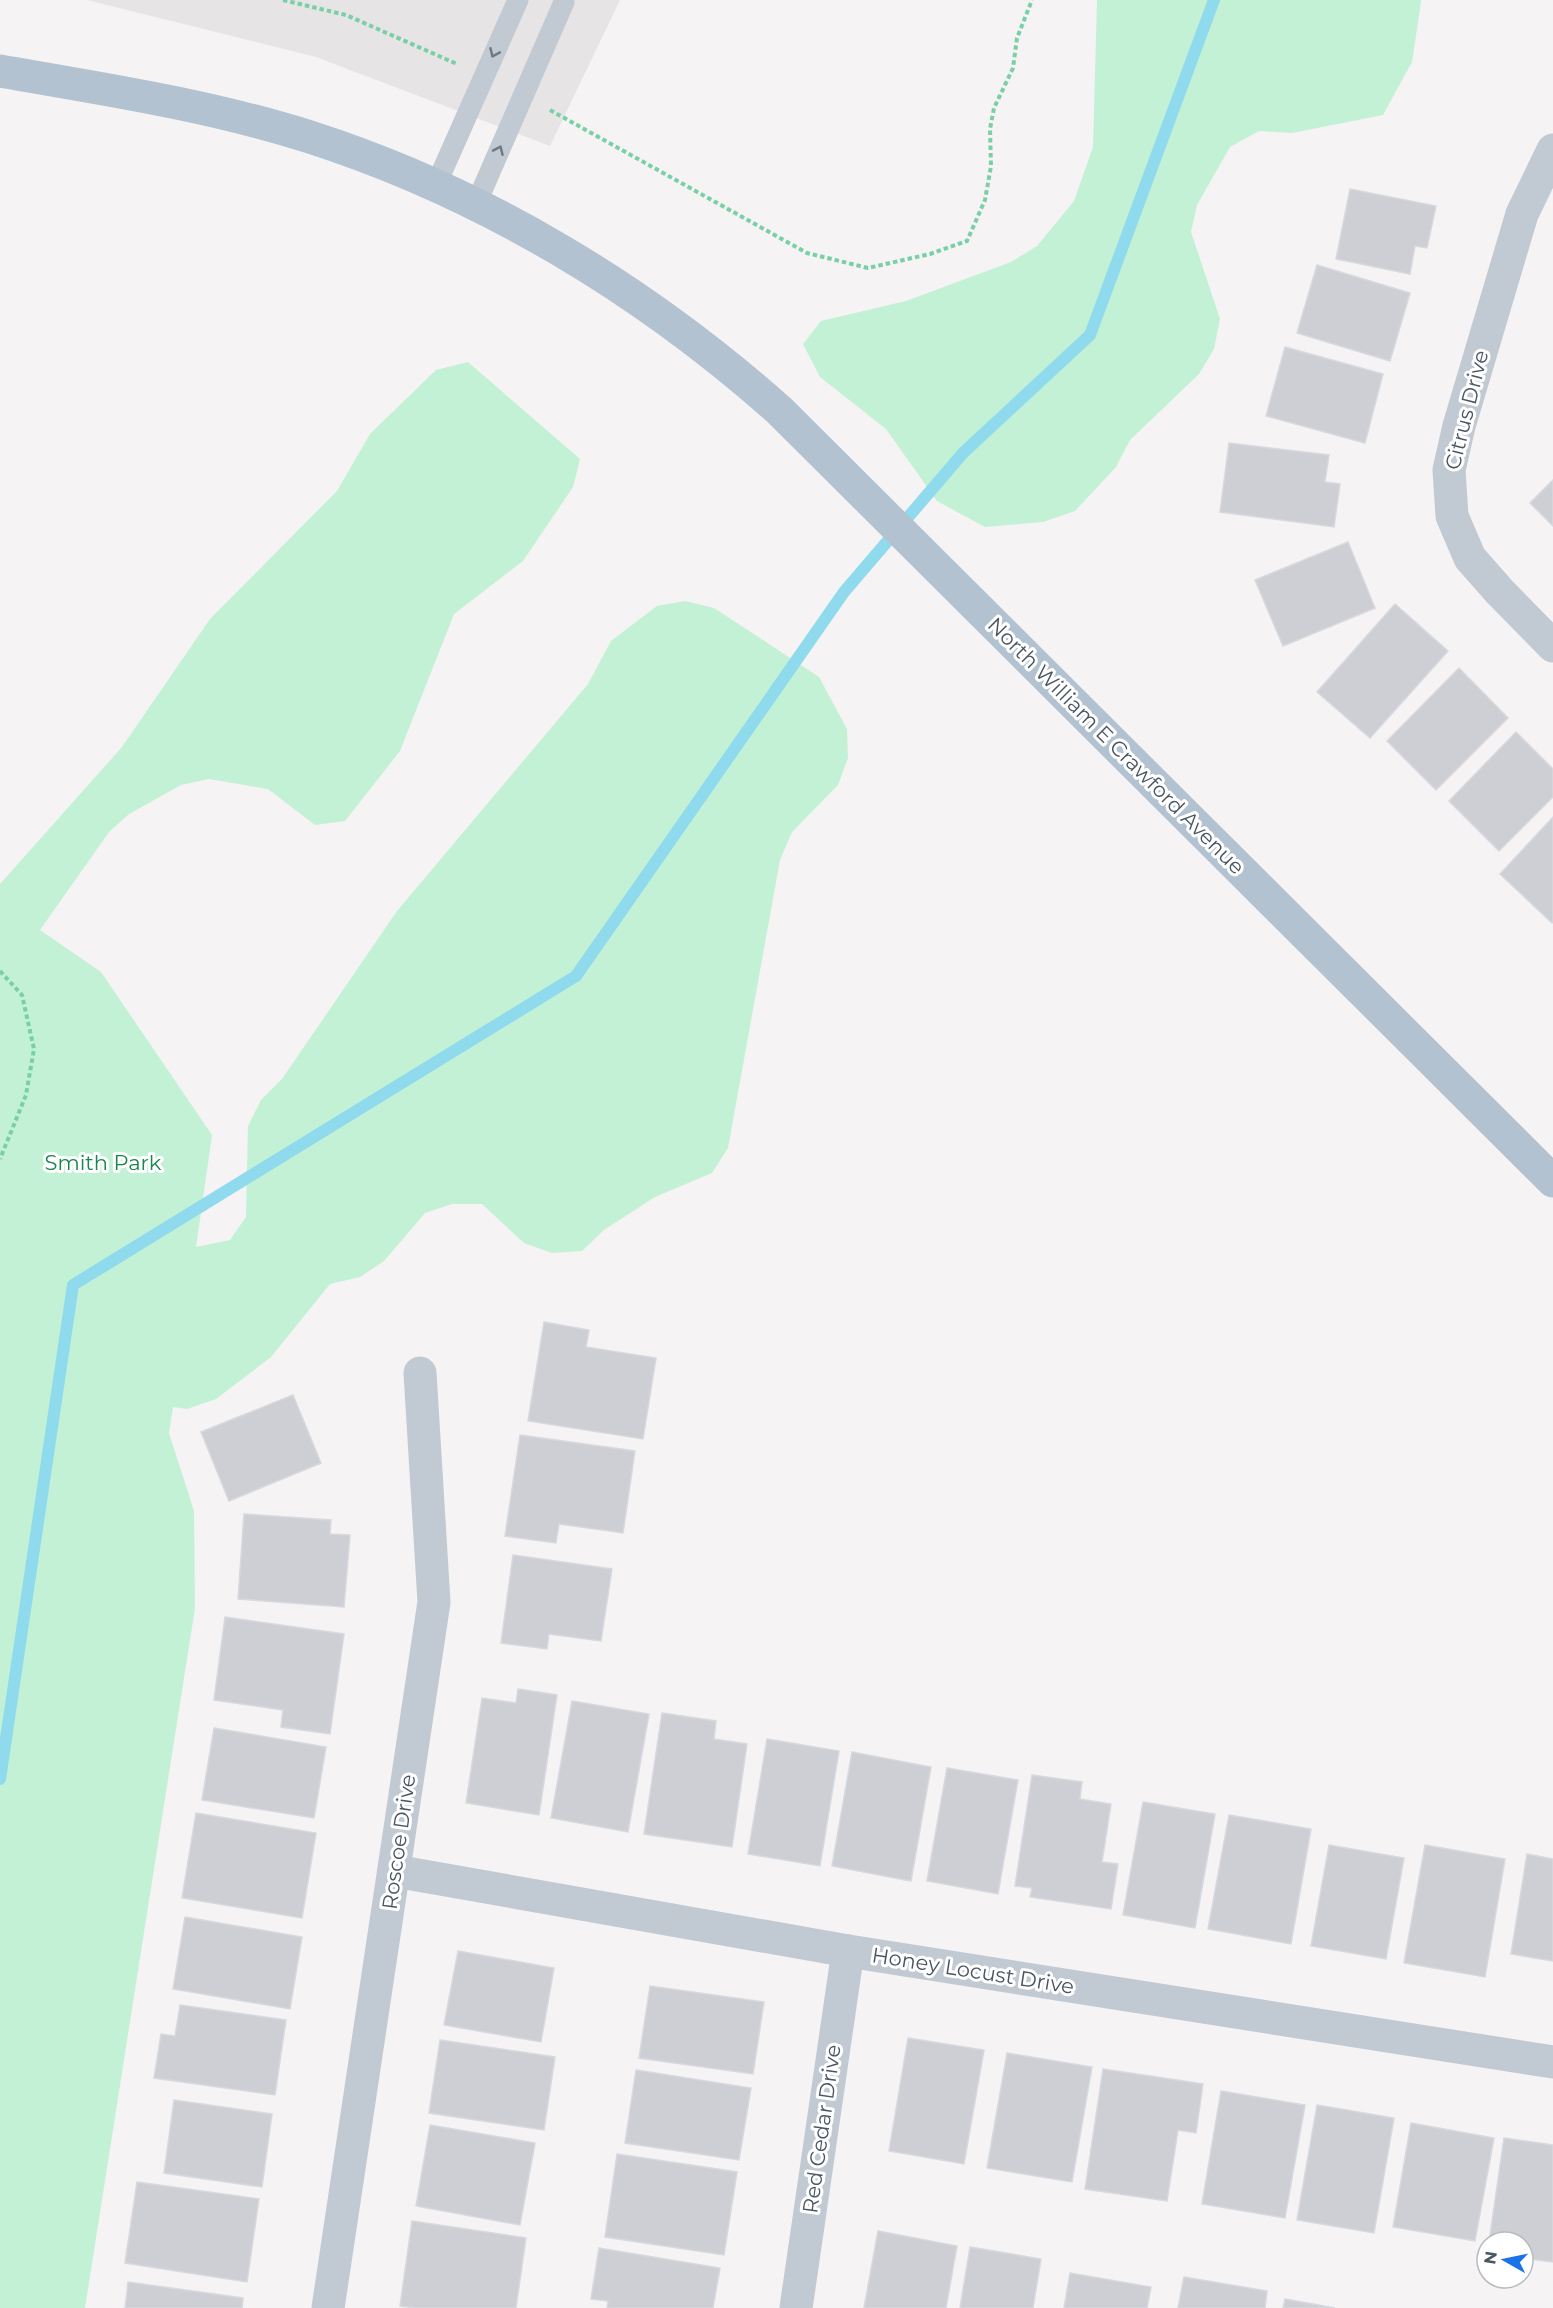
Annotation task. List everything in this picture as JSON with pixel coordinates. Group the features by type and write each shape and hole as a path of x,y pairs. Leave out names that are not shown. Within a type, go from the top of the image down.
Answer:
{"main road":[{"name":"North William E Crawford Avenue","path":"0,71 126,92 252,121 309,137 372,159 476,204 569,255 670,322 765,397 1553,1181"}],"street":[{"name":"Citrus Drive","path":"1553,150 1522,214 1459,426 1449,470 1452,516 1470,558 1553,646"},
{"name":"Roscoe Drive","path":"328,2308 434,1602 420,1373"},
{"name":"Honey Locust Drive","path":"395,1871 848,1951 1553,2062"},
{"name":"Red Cedar Drive","path":"796,2308 848,1951"}],"lane":[{"path":"436,185 518,0"},
{"path":"476,204 563,1"}],"path":[{"path":"283,0 346,15 484,75"},
{"path":"523,96 807,253 868,268 930,255 968,241 985,200 991,166 990,129 994,108 1013,68 1017,38 1032,0"},
{"path":"0,972 22,995 34,1049 26,1095 0,1159"}],"shaded area":[{"path":"87,0 620,0 550,146 316,57"}],"green space":[{"path":"1097,0 1421,0 1421,2 1412,62 1383,115 1292,133 1259,131 1230,147 1197,205 1191,232 1220,319 1214,349 1199,374 1130,440 1116,467 1075,511 1043,522 985,527 937,501 886,429 820,377 803,344 821,321 906,301 1011,262 1037,246 1074,201 1093,147"},
{"name":"Smith Park","path":"468,362 580,459 573,487 523,561 454,614 400,751 345,821 315,825 268,789 209,779 181,785 129,814 109,832 40,930 101,972 212,1135 196,1247 230,1240 246,1217 248,1126 261,1100 282,1079 397,911 588,684 611,641 657,606 685,601 714,608 819,677 847,729 848,758 838,785 792,832 780,860 728,1148 712,1173 655,1197 604,1230 582,1251 552,1253 524,1243 482,1204 452,1204 425,1213 384,1261 360,1277 330,1284 271,1357 216,1399 187,1409 173,1407 169,1433 194,1511 195,1608 85,2308 0,2308 0,884 122,747 210,619 337,491 370,434 436,370"}],"building":[{"path":"1350,189 1436,206 1427,248 1415,246 1410,274 1336,259"},
{"path":"1317,265 1410,293 1390,361 1297,333"},
{"path":"1285,347 1383,374 1365,443 1266,416"},
{"path":"1229,443 1329,455 1325,482 1340,484 1334,527 1220,512"},
{"path":"1553,480 1553,526 1530,503"},
{"path":"1348,542 1375,608 1283,646 1255,580"},
{"path":"1395,604 1448,651 1370,738 1317,692"},
{"path":"1459,668 1508,718 1436,790 1387,741"},
{"path":"1516,732 1553,769 1553,797 1499,851 1449,801"},
{"path":"1553,817 1553,922 1552,923 1500,874"},
{"path":"544,1322 589,1330 586,1347 656,1358 643,1439 528,1421"},
{"path":"293,1395 321,1463 229,1501 201,1432"},
{"path":"520,1435 635,1451 623,1533 559,1524 556,1543 505,1536"},
{"path":"244,1514 331,1520 330,1534 350,1535 344,1607 238,1599"},
{"path":"513,1555 612,1569 601,1641 549,1634 547,1649 501,1643"},
{"path":"225,1617 344,1634 330,1734 281,1727 283,1710 214,1700"},
{"path":"518,1689 557,1695 539,1815 466,1803 482,1698 516,1703"},
{"path":"572,1701 649,1714 628,1832 551,1818"},
{"path":"662,1713 716,1721 714,1739 747,1744 732,1847 644,1834"},
{"path":"214,1728 326,1747 314,1818 202,1800"},
{"path":"767,1739 839,1751 820,1866 748,1854"},
{"path":"852,1752 931,1767 911,1881 832,1866"},
{"path":"947,1768 1018,1780 998,1894 927,1881"},
{"path":"1032,1775 1082,1782 1080,1799 1111,1804 1102,1862 1118,1864 1111,1909 1030,1897 1032,1888 1015,1886"},
{"path":"1143,1802 1215,1814 1195,1928 1123,1915"},
{"path":"196,1813 316,1833 302,1918 182,1898"},
{"path":"1229,1815 1311,1829 1291,1944 1208,1929"},
{"path":"1329,1845 1404,1858 1386,1959 1311,1946"},
{"path":"1425,1845 1505,1859 1485,1977 1404,1963"},
{"path":"1527,1854 1553,1859 1553,1961 1511,1954"},
{"path":"185,1917 302,1937 290,2009 173,1989"},
{"path":"458,1951 554,1968 541,2042 444,2025"},
{"path":"650,1986 764,2002 753,2074 639,2058"},
{"path":"180,2005 286,2020 275,2095 154,2078 161,2034 175,2036"},
{"path":"908,2038 984,2050 964,2164 889,2151"},
{"path":"440,2040 555,2057 544,2130 429,2113"},
{"path":"1007,2053 1092,2067 1072,2182 987,2168"},
{"path":"1103,2069 1203,2084 1196,2133 1178,2130 1167,2201 1085,2189"},
{"path":"636,2070 751,2088 739,2160 625,2143"},
{"path":"1221,2091 1305,2105 1285,2218 1202,2204"},
{"path":"174,2100 272,2114 262,2187 164,2173"},
{"path":"1317,2105 1394,2118 1374,2233 1297,2220"},
{"path":"1411,2123 1494,2138 1477,2230 1475,2230 1475,2241 1393,2227"},
{"path":"430,2125 535,2143 520,2225 416,2206"},
{"path":"1504,2138 1553,2145 1553,2262 1535,2260 1535,2230 1491,2230"},
{"path":"617,2154 737,2172 724,2255 605,2237"},
{"path":"137,2182 259,2199 247,2282 125,2263"},
{"path":"412,2221 526,2238 516,2308 400,2306"},
{"path":"878,2231 957,2246 946,2308 864,2308"},
{"path":"970,2247 1041,2259 1033,2308 960,2308"},
{"path":"599,2248 720,2268 713,2308 607,2308 608,2301 591,2299"},
{"path":"1070,2273 1151,2287 1147,2308 1064,2308"},
{"path":"1184,2277 1267,2291 1265,2308 1178,2308"},
{"path":"128,2282 243,2298 242,2308 125,2308"},
{"path":"1285,2299 1335,2308 1283,2308"}],"waterway":[{"path":"0,1779 73,1285 576,976 844,592 963,453 1090,335 1214,0"}]}
